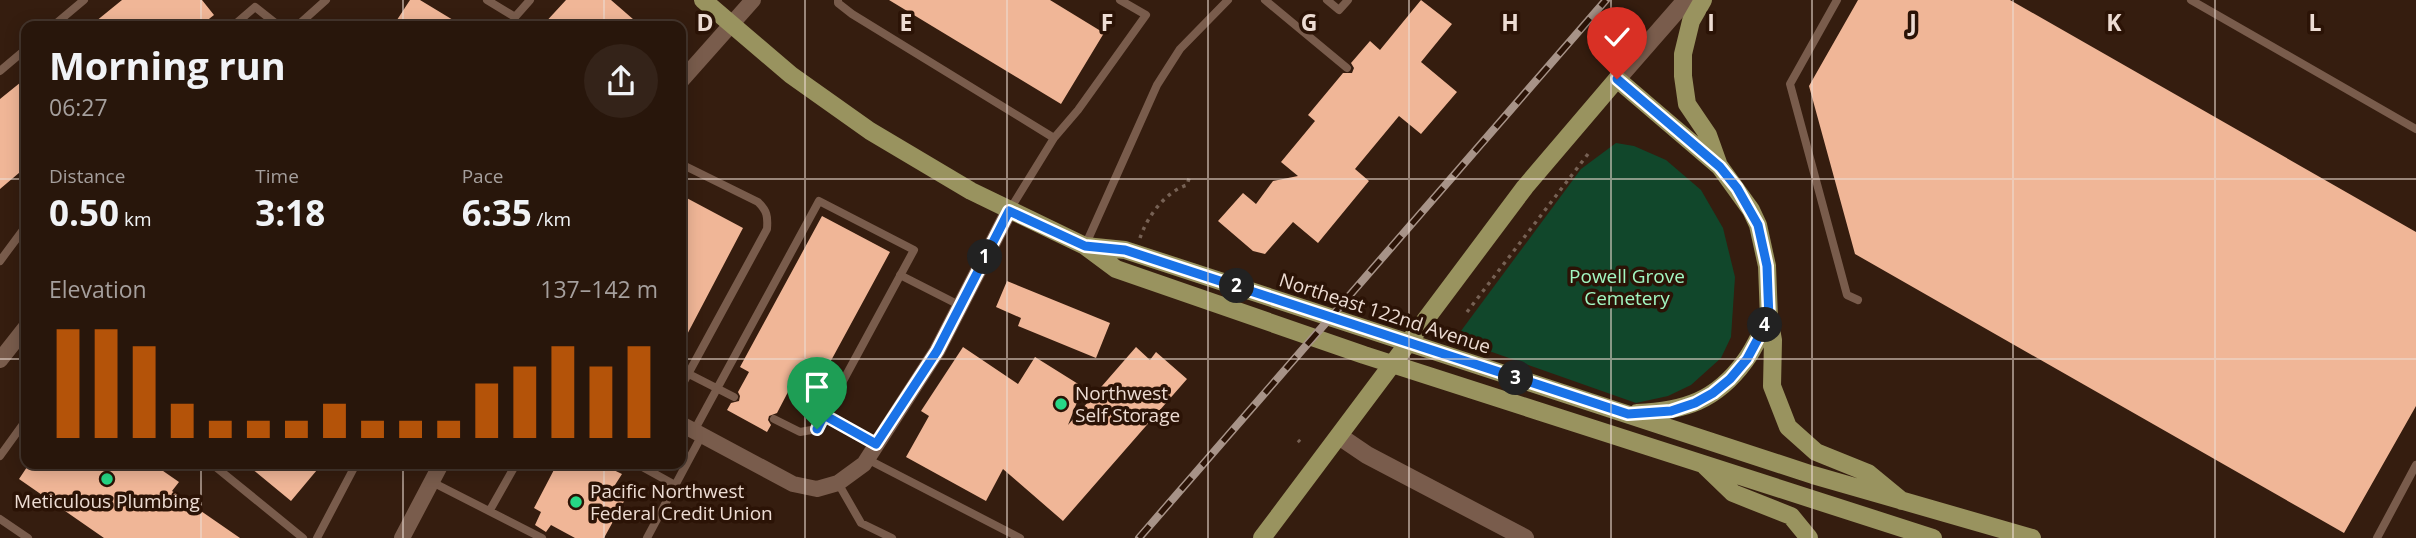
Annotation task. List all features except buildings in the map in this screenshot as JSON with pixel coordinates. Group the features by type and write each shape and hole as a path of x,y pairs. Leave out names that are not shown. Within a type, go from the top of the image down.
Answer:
{"main road":[{"name":"Northeast 122nd Avenue","path":"703,0 791,75 870,131 1009,211 1085,246 1116,269 1364,355 1933,538"},
{"path":"1703,0 1691,21 1683,54 1683,76 1686,104 1708,135 1720,167"},
{"path":"1265,537 1525,187 1617,79 1720,167 1743,197 1758,225 1767,266 1769,318 1773,340 1772,386 1788,427 1816,452 1868,473 1902,501"},
{"name":"Northeast 122nd Avenue","path":"1085,246 1135,253 1813,475 2032,538"},
{"path":"1628,414 1671,411 1695,403 1713,393 1730,379 1747,359 1769,318"},
{"path":"1699,462 1733,493 1791,516 1809,538"}],"street":[{"path":"686,76 753,0"},
{"path":"1617,79 1686,0"},
{"path":"692,430 793,484 817,489 838,483 864,464 937,351 1009,211"},
{"path":"0,360 21,333"},
{"path":"1339,436 1367,455 1525,538"},
{"path":"402,538 438,469"}],"lane":[{"path":"59,21 84,0"},
{"path":"303,21 326,0"},
{"path":"487,0 514,17 530,0"},
{"path":"838,0 838,4 852,14 1054,138"},
{"path":"1009,211 1054,138 1078,110 1146,15 1120,0"},
{"path":"1085,246 1157,85 1180,49 1228,0"},
{"path":"1265,0 1347,68"},
{"path":"1327,0 1339,10 1348,0"},
{"path":"1837,0 1790,84 1847,295 1858,300"},
{"path":"2191,0 2416,129"},
{"path":"237,21 252,3 273,21"},
{"path":"0,71 21,53"},
{"path":"686,166 758,202 767,212 768,220 767,229 686,369"},
{"path":"686,449 692,430 719,389 819,201 914,250 817,429 800,432 774,419"},
{"path":"0,261 21,233"},
{"path":"900,275 961,306"},
{"path":"686,373 734,397"},
{"path":"824,415 876,444"},
{"path":"0,456 21,428"},
{"path":"867,459 1020,538"},
{"path":"2377,538 2416,466"},
{"path":"218,469 303,538"},
{"path":"317,538 352,469"},
{"path":"490,510 513,469"},
{"path":"646,469 675,485"},
{"path":"647,538 675,485 680,469"},
{"path":"432,482 542,538"},
{"path":"838,483 861,523 892,538"},
{"path":"0,519 28,538"}],"path":[{"path":"1467,312 1588,154"},
{"path":"1135,253 1145,223 1166,197 1187,185 1190,175"}],"green space":[{"name":"Powell Grove Cemetery","path":"1616,143 1634,146 1666,160 1701,190 1723,228 1735,277 1731,337 1721,358 1691,385 1668,396 1636,403 1455,339 1581,169"}],"railway":[{"path":"1139,538 1606,0"}],"place":[{"name":"Northwest Self Storage","path":"1061,404"},
{"name":"Meticulous Plumbing","path":"107,479"},
{"name":"Pacific Northwest Federal Credit Union","path":"576,502"}],"route":[{"path":"817,429 824,415 876,444 937,351 1009,211 1085,246 1125,250 1628,414 1671,411 1695,403 1730,379 1747,359 1769,318 1767,266 1763,245 1751,210 1720,167 1617,79"}]}
